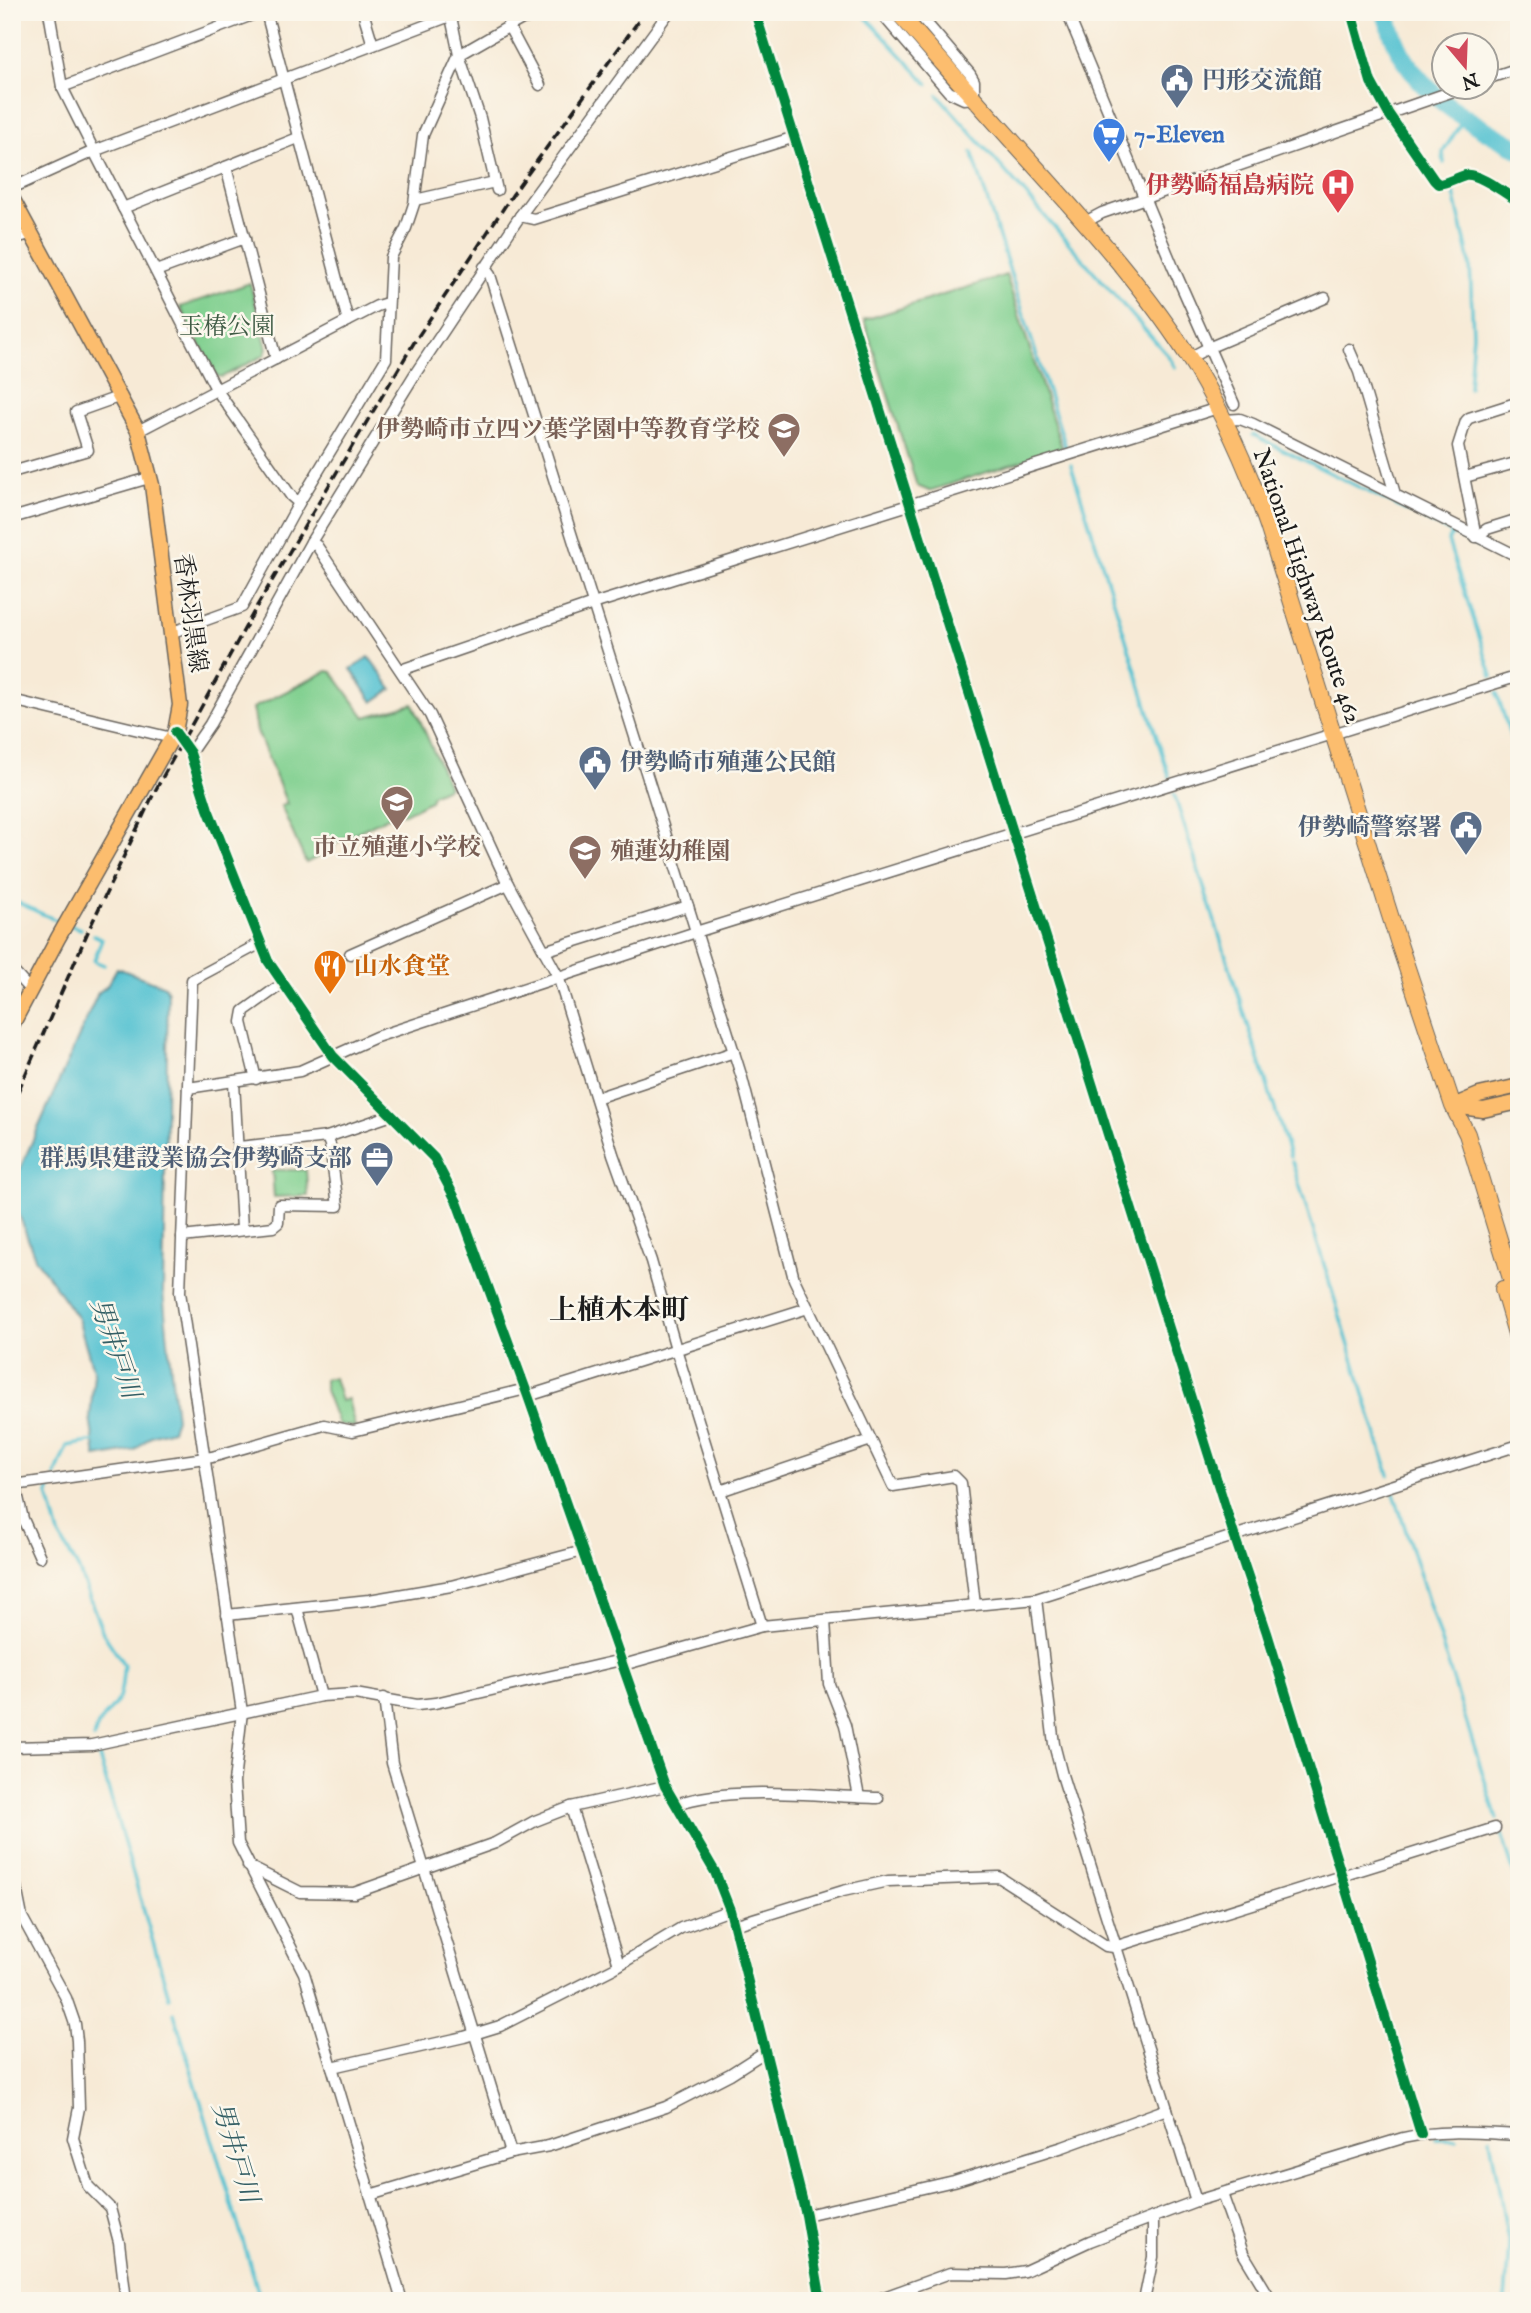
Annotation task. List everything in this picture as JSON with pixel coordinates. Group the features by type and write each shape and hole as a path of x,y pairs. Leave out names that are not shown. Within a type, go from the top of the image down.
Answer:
{"highway":[{"name":"National Highway Route 462","path":"898,12 1085,222 1155,309 1189,358 1221,414 1250,477 1268,526 1452,1106 1457,1136 1519,1344"},
{"name":"National Highway Route 462","path":"1452,1106 1467,1134 1519,1305"}],"main road":[{"name":"香林羽黒線","path":"12,198 138,431 149,478 180,705 174,735 12,1024"},
{"path":"1452,1106 1479,1095 1519,1086"},
{"path":"1452,1106 1483,1110 1519,1102"}],"street":[{"path":"49,12 62,87 123,208 216,389 291,496 299,503"},
{"path":"62,87 260,12"},
{"path":"266,12 348,321"},
{"path":"363,12 373,45"},
{"path":"170,633 242,607 299,503 386,359 391,257 411,215 415,200 423,135 459,55 522,19 556,12"},
{"path":"190,753 210,724 312,542 376,435 484,267 669,12"},
{"path":"755,12 1267,1633 1421,2134"},
{"path":"880,12 944,87 958,97 974,98 974,81 917,12"},
{"path":"1067,12 1234,404"},
{"path":"12,188 94,151 450,14 459,55 480,118 496,186 415,200"},
{"path":"508,26 540,85"},
{"path":"1500,75 1519,68"},
{"path":"1085,222 1102,212 1430,99"},
{"path":"520,216 534,219 795,137"},
{"path":"123,208 298,138"},
{"path":"226,167 276,359"},
{"path":"12,239 30,234"},
{"path":"156,271 245,238"},
{"path":"484,267 490,275 734,1052 794,1279 893,1486 954,1476 961,1483 975,1605"},
{"path":"1189,358 1325,298"},
{"path":"138,431 387,303"},
{"path":"1349,349 1359,372 1395,494"},
{"path":"12,472 88,450 76,412 121,396"},
{"path":"1476,537 1458,446 1469,418 1519,402"},
{"path":"401,670 593,604 912,505 1221,414 1253,424 1519,557"},
{"path":"1465,477 1519,462"},
{"path":"12,518 149,478"},
{"path":"1476,537 1487,529 1519,519"},
{"path":"312,542 430,715 508,884 558,976 612,1154 651,1261 762,1626"},
{"path":"188,1088 300,1071 376,1037 558,976 1519,676"},
{"path":"12,700 174,735 190,753 259,944 282,984 333,1056 433,1158 457,1202 527,1392 665,1786 715,1872 730,1910 806,2215 821,2301"},
{"path":"350,954 508,884"},
{"path":"544,951 688,906"},
{"path":"259,944 192,980 180,1292 242,1712 234,1782 238,1843 304,1973 402,2301"},
{"path":"12,970 30,990"},
{"path":"256,1079 243,1022 244,1011 282,984"},
{"path":"596,1098 734,1052"},
{"path":"234,1082 242,1229"},
{"path":"239,1147 327,1137 393,1115"},
{"path":"182,1237 273,1227 278,1223 279,1205 338,1206 327,1137"},
{"path":"40,1557 23,1519 13,1482 55,1481 204,1458 324,1425 353,1432 527,1392 808,1308"},
{"path":"720,1490 871,1440"},
{"path":"12,1748 92,1745 321,1696 355,1694 417,1705 435,1703 622,1662 762,1626 1036,1599 1519,1444"},
{"path":"228,1615 369,1600 451,1586 583,1551"},
{"path":"1036,1599 1054,1744 1114,1947 1196,2201"},
{"path":"297,1608 321,1696"},
{"path":"825,1620 829,1684 845,1725 859,1797"},
{"path":"384,1698 392,1763 511,2153"},
{"path":"248,1866 300,1892 354,1893 495,1843 534,1821 571,1807 665,1786"},
{"path":"676,1804 691,1799 737,1794 878,1798"},
{"path":"571,1807 619,1965"},
{"path":"734,1925 843,1891 888,1881 999,1877 1106,1946 1114,1947 1495,1828"},
{"path":"12,1867 22,1917 66,1998 75,2024 79,2108 73,2138 88,2186 110,2208 119,2242 127,2301"},
{"path":"332,2067 500,2026 619,1965 681,1928 730,1910"},
{"path":"370,2195 511,2153 549,2146 666,2107 730,2074 766,2051"},
{"path":"806,2215 954,2181 1062,2147 1167,2109"},
{"path":"873,2301 950,2273 1006,2274 1025,2271 1090,2241 1196,2201 1421,2134 1519,2135"},
{"path":"1222,2193 1243,2253 1272,2301"},
{"path":"1144,2301 1153,2257 1153,2217"}],"green space":[{"path":"1006,275 1062,448 929,491 917,486 864,320"},
{"name":"玉椿公園","path":"250,283 267,348 265,355 222,377 217,376 180,307"},
{"path":"327,671 332,672 365,717 413,704 449,787 405,814 398,812 335,843 334,849 306,863 281,806 287,804 257,731 253,708"},
{"path":"272,1170 306,1170 308,1196 274,1197"},
{"path":"334,1378 341,1401 348,1399 355,1427 338,1424 325,1390 325,1379"}],"water":[{"path":"369,657 392,689 373,702 351,669"},
{"path":"117,968 165,986 168,992 163,1292 176,1419 172,1430 151,1436 135,1450 96,1457 90,1418 94,1373 78,1319 35,1258 12,1195 12,1187 98,993 107,986"}],"waterway":[{"path":"861,12 928,84"},
{"path":"1385,12 1401,53 1424,84 1468,120 1519,149"},
{"path":"938,95 1175,367"},
{"path":"1444,163 1443,152 1464,118"},
{"path":"972,152 1066,448"},
{"path":"1453,189 1470,263 1473,334 1469,388"},
{"path":"1253,435 1519,566"},
{"path":"1071,465 1169,776"},
{"path":"1452,534 1448,541 1492,676"},
{"path":"1497,693 1519,764"},
{"path":"1174,794 1290,1156"},
{"name":"男井戸川","path":"12,900 58,921"},
{"name":"男井戸川","path":"72,926 81,929"},
{"name":"男井戸川","path":"94,935 102,939 94,961 104,965"},
{"path":"1292,1161 1389,1475"},
{"name":"男井戸川","path":"55,1476 67,1446 96,1441"},
{"name":"男井戸川","path":"52,1483 48,1494 59,1535 78,1568 103,1633 124,1665 120,1696 97,1726 94,1738"},
{"path":"1394,1493 1497,1819"},
{"name":"男井戸川","path":"97,1750 169,1997"},
{"path":"1502,1835 1519,1889"},
{"name":"男井戸川","path":"174,2013 261,2301"},
{"path":"1397,2039 1424,2124"},
{"path":"1437,2138 1457,2138"},
{"path":"1490,2138 1509,2246 1505,2301"}],"railway":[{"path":"12,1105 90,927 155,791 257,606 415,341 513,194 645,12"}],"cycle path":[{"path":"755,12 1267,1633 1421,2134"},
{"path":"1351,12 1371,82 1388,113 1434,180 1438,184 1471,175 1519,202"},
{"path":"175,732 190,753 208,809 268,961 333,1056 434,1158 457,1202 665,1786 715,1872 730,1910 806,2215 821,2301"}],"place":[{"name":"円形交流館","path":"1177,110"},
{"name":"7-Eleven","path":"1109,164"},
{"name":"伊勢崎福島病院","path":"1338,215"},
{"name":"伊勢崎市立四ツ葉学園中等教育学校","path":"784,459"},
{"name":"伊勢崎市殖蓮公民館","path":"595,792"},
{"name":"市立殖蓮小学校","path":"397,832"},
{"name":"伊勢崎警察署","path":"1466,857"},
{"name":"殖蓮幼稚園","path":"585,881"},
{"name":"山水食堂","path":"330,996"},
{"name":"群馬県建設業協会伊勢崎支部","path":"377,1188"}],"district":[{"name":"上植木本町","path":"619,1309"}]}
